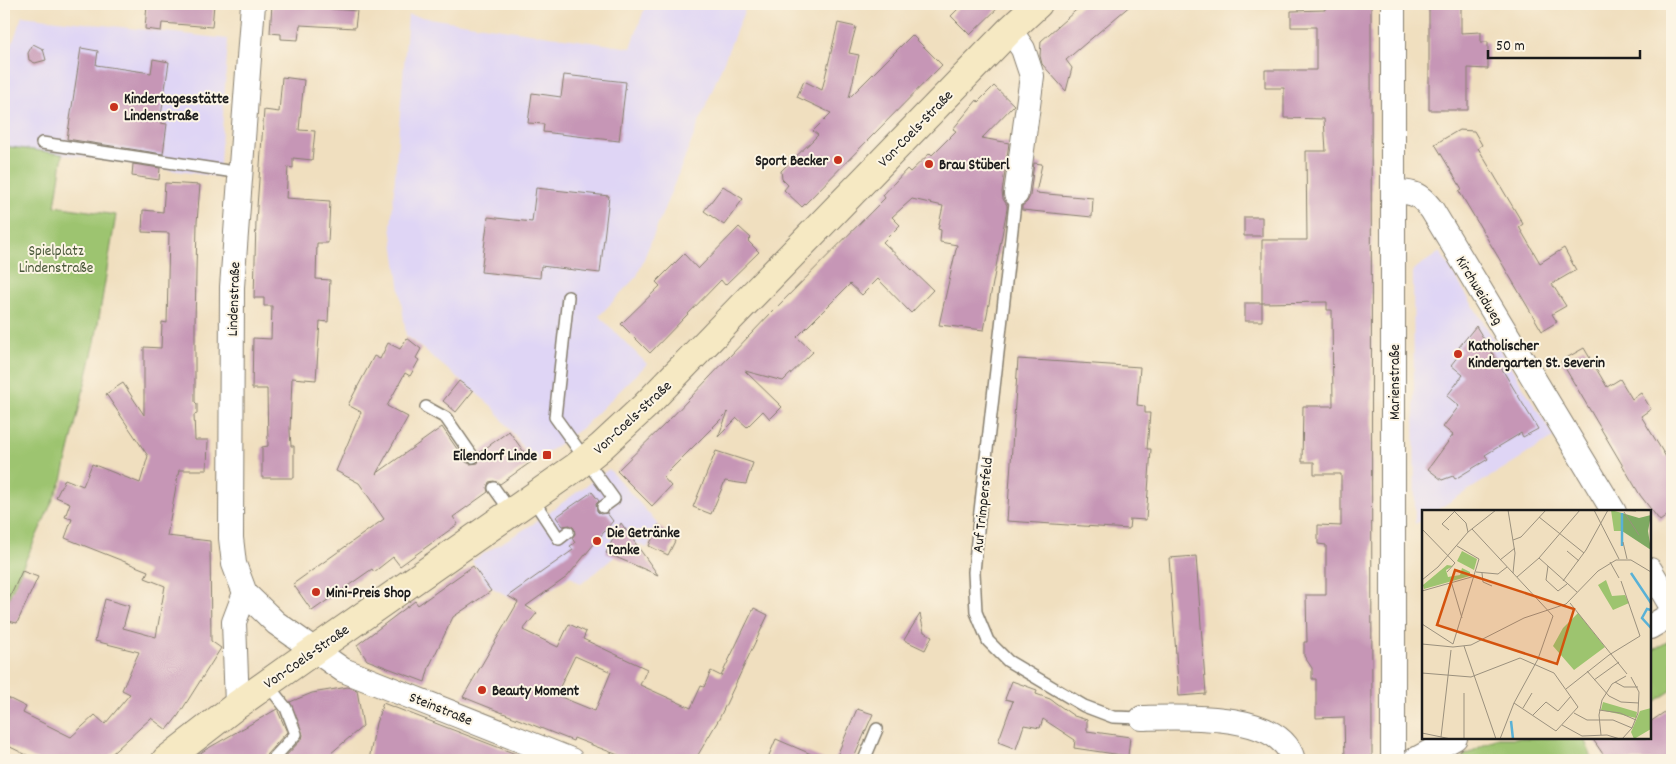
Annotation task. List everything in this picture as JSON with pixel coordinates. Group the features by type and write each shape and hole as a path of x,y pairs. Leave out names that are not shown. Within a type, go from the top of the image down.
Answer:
{"main road":[{"name":"Von-Coels-Straße","path":"166,760 313,650 587,459 644,407 1010,30 1038,4"}],"street":[{"name":"Lindenstraße","path":"253,4 232,286 231,538 234,564 245,593 276,623 313,650"},
{"name":"Marienstraße","path":"1393,4 1393,760"},
{"name":"Auf Trimpersfeld","path":"1010,30 1023,49 1032,76 1016,194"},
{"name":"Kirchweidweg","path":"1394,191 1412,193 1424,199 1432,210 1613,510"},
{"path":"1651,572 1672,607"},
{"path":"237,705 234,622 245,593"},
{"path":"1651,627 1672,614"},
{"name":"Steinstraße","path":"313,650 343,670 571,760"},
{"name":"Auf Trimpersfeld","path":"1142,718 1190,716 1240,721 1274,734 1291,754 1293,760"},
{"path":"1415,760 1453,739"}],"lane":[{"path":"42,143 241,173"},
{"name":"Auf Trimpersfeld","path":"1016,194 978,529 974,572 976,612 988,641 1008,661 1084,706 1113,717 1142,718"},
{"path":"568,298 555,417 614,499 603,507"},
{"path":"426,407 446,418 473,457"},
{"path":"494,488 522,505 559,538 568,532"},
{"path":"267,684 286,708 296,734 272,760"},
{"path":"864,760 877,729"}],"shaded area":[{"path":"646,4 747,4 637,276 599,316 647,364 583,427 534,462 493,407 406,335 391,226 408,15 631,48"},
{"name":"Kindertagesstätte Lindenstraße","path":"22,16 228,39 219,177 4,146 4,68"},
{"name":"Katholischer Kindergarten St. Severin","path":"1440,252 1554,437 1437,510 1422,510 1422,520 1415,524 1413,270"},
{"path":"609,469 658,524 647,548 633,542 581,584 570,576 527,606 487,585 472,561 533,524"}],"green space":[{"name":"Spielplatz Lindenstraße","path":"4,146 63,154 55,206 116,215 95,342 62,480 4,608"},
{"path":"1672,639 1672,690 1653,703 1651,700 1651,651"},
{"path":"1495,739 1586,739 1593,760 1464,760 1463,756"}],"building":[{"path":"147,4 214,4 212,27 162,23 161,31 145,29"},
{"path":"272,4 357,11 355,28 300,25 298,40 281,39 281,34 270,33"},
{"path":"963,4 1002,4 970,35 951,16"},
{"path":"1083,4 1132,4 1066,60 1072,68 1066,91 1042,64 1040,56 1041,41"},
{"path":"1325,4 1371,4 1372,760 1345,760 1344,717 1316,718 1316,679 1312,679 1312,668 1304,656 1304,642 1307,642 1306,595 1326,595 1326,545 1318,544 1318,525 1341,526 1341,474 1314,474 1314,462 1302,462 1303,406 1333,406 1332,310 1327,310 1327,302 1262,303 1262,240 1307,240 1306,151 1326,151 1324,119 1284,118 1284,88 1265,88 1265,70 1316,70 1316,27 1291,27 1291,11 1325,10"},
{"path":"1429,5 1461,5 1461,33 1481,32 1481,42 1488,42 1488,69 1468,68 1468,110 1429,110"},
{"path":"838,23 856,27 849,53 859,55 849,98 912,35 942,65 802,207 784,190 788,185 782,179 781,171 818,135 813,131 831,113 797,97 804,81 822,90"},
{"path":"33,44 43,49 46,60 35,63 29,60 28,53"},
{"path":"81,48 98,51 96,65 151,73 153,59 169,62 160,123 167,124 163,154 67,139"},
{"path":"564,75 626,82 619,141 543,132 544,124 528,123 532,93 561,97"},
{"path":"282,77 304,80 299,130 315,131 312,160 293,158 293,168 288,167 286,198 330,201 328,243 317,243 316,279 330,280 328,322 320,321 316,380 292,378 290,431 291,446 294,446 294,478 262,478 262,447 268,446 267,389 252,389 253,338 271,339 272,306 264,306 264,298 254,298 256,221 264,110 279,112"},
{"path":"994,86 1014,105 982,138 1009,143 1002,192 1007,209 984,330 939,325 957,245 940,242 941,230 938,229 943,206 912,199 892,217 900,225 883,242 933,290 911,313 878,279 862,295 850,284 797,337 813,352 783,381 745,371 782,407 770,419 763,411 747,427 737,418 718,437 728,412 663,477 671,486 652,506 617,471 885,198 883,195 907,169 910,172 930,153 932,155 956,131 953,129 977,100 978,102"},
{"path":"1459,130 1474,131 1482,145 1478,148 1523,224 1519,227 1540,263 1564,248 1576,270 1552,284 1566,306 1552,314 1557,322 1542,331 1459,191 1462,189 1435,144"},
{"path":"1034,163 1042,164 1036,193 1093,198 1092,217 1022,210 1022,206 1030,196"},
{"path":"133,164 160,168 159,180 132,176"},
{"path":"165,183 200,185 197,222 195,324 195,402 197,404 197,414 194,415 195,440 208,440 207,470 179,470 167,536 210,541 211,641 221,648 167,730 151,718 105,760 37,760 4,744 4,696 26,707 23,713 71,737 95,715 105,724 130,694 122,690 139,652 95,641 105,599 129,606 123,628 156,637 165,586 145,578 148,571 65,538 72,519 65,517 70,503 56,497 65,479 83,486 92,464 140,483 148,456 106,394 123,383 144,415 144,347 161,348 162,322 167,323 169,233 142,232 143,210 163,212"},
{"path":"723,186 743,199 724,225 704,211"},
{"path":"536,188 609,196 600,273 541,266 540,278 481,272 488,217 532,222"},
{"path":"1244,217 1262,217 1262,236 1244,236"},
{"path":"739,227 751,238 748,241 759,252 725,285 721,280 650,353 621,324 660,286 656,282 684,254 698,269"},
{"path":"1245,303 1262,303 1262,321 1245,321"},
{"path":"1476,326 1538,429 1523,437 1521,433 1485,455 1488,459 1455,479 1453,476 1442,480 1428,469 1453,435 1443,427 1459,406 1447,396 1463,375 1451,365 1462,351 1459,347"},
{"path":"407,338 421,349 416,358 419,360 410,376 405,373 387,406 408,417 376,474 442,427 466,462 470,464 478,463 479,453 509,431 531,462 500,484 494,481 489,482 488,492 453,517 458,524 400,566 393,557 374,572 372,569 312,611 293,584 384,519 359,483 336,471 361,412 348,405 374,356 380,359 388,343 400,349"},
{"path":"1584,348 1607,387 1620,379 1632,399 1641,393 1651,409 1641,416 1666,457 1672,453 1672,512 1660,521 1640,495 1561,361"},
{"path":"1018,359 1140,367 1137,405 1145,406 1145,413 1150,413 1147,449 1151,449 1146,520 1130,519 1129,529 1007,521"},
{"path":"459,381 473,391 456,412 443,401"},
{"path":"716,451 753,463 746,484 725,481 711,514 693,507"},
{"path":"592,492 599,501 596,504 597,511 600,514 607,513 613,521 567,577 526,606 537,613 523,630 558,647 569,624 586,632 583,639 647,669 640,685 691,708 701,686 704,687 711,671 721,676 754,608 768,615 719,719 695,760 631,760 574,738 573,741 463,697 518,602 508,596 573,550 570,546 575,543 572,538 575,534 574,528 570,525 563,526 556,517","holes":["575,656 611,672 595,711 556,695"]},
{"path":"621,523 658,575 606,553"},
{"path":"658,525 675,541 668,555 649,546"},
{"path":"1196,556 1206,694 1179,696 1169,558"},
{"path":"473,566 491,591 453,617 429,667 425,682 367,660 357,645 415,601 418,605"},
{"path":"22,571 38,577 17,623 4,620 4,610"},
{"path":"920,614 924,632 932,636 925,650 904,640"},
{"path":"1012,681 1037,690 1036,694 1050,699 1074,716 1087,720 1087,731 1130,737 1128,756 1074,748 1075,740 1043,719 1040,728 1024,725 1016,749 998,742 1013,701 1005,699"},
{"path":"348,687 357,690 363,726 330,754 335,760 282,760 302,739 303,735 290,702 312,693"},
{"path":"383,703 526,758 526,760 369,760 376,723"},
{"path":"1672,707 1672,760 1607,760 1593,739 1651,739 1651,721"},
{"path":"277,709 287,732 266,755 265,760 191,760 205,750"},
{"path":"857,709 873,714 853,760 835,760"},
{"path":"776,739 825,760 767,760"}],"place":[{"name":"Kindertagesstätte Lindenstraße","path":"114,107"},
{"name":"Sport Becker","path":"838,160"},
{"name":"Brau Stüberl","path":"929,164"},
{"name":"Katholischer Kindergarten St. Severin","path":"1458,354"},
{"name":"Eilendorf Linde","path":"547,455"},
{"name":"Die Getränke Tanke","path":"597,541"},
{"name":"Mini-Preis Shop","path":"316,592"},
{"name":"Beauty Moment","path":"482,690"}]}
